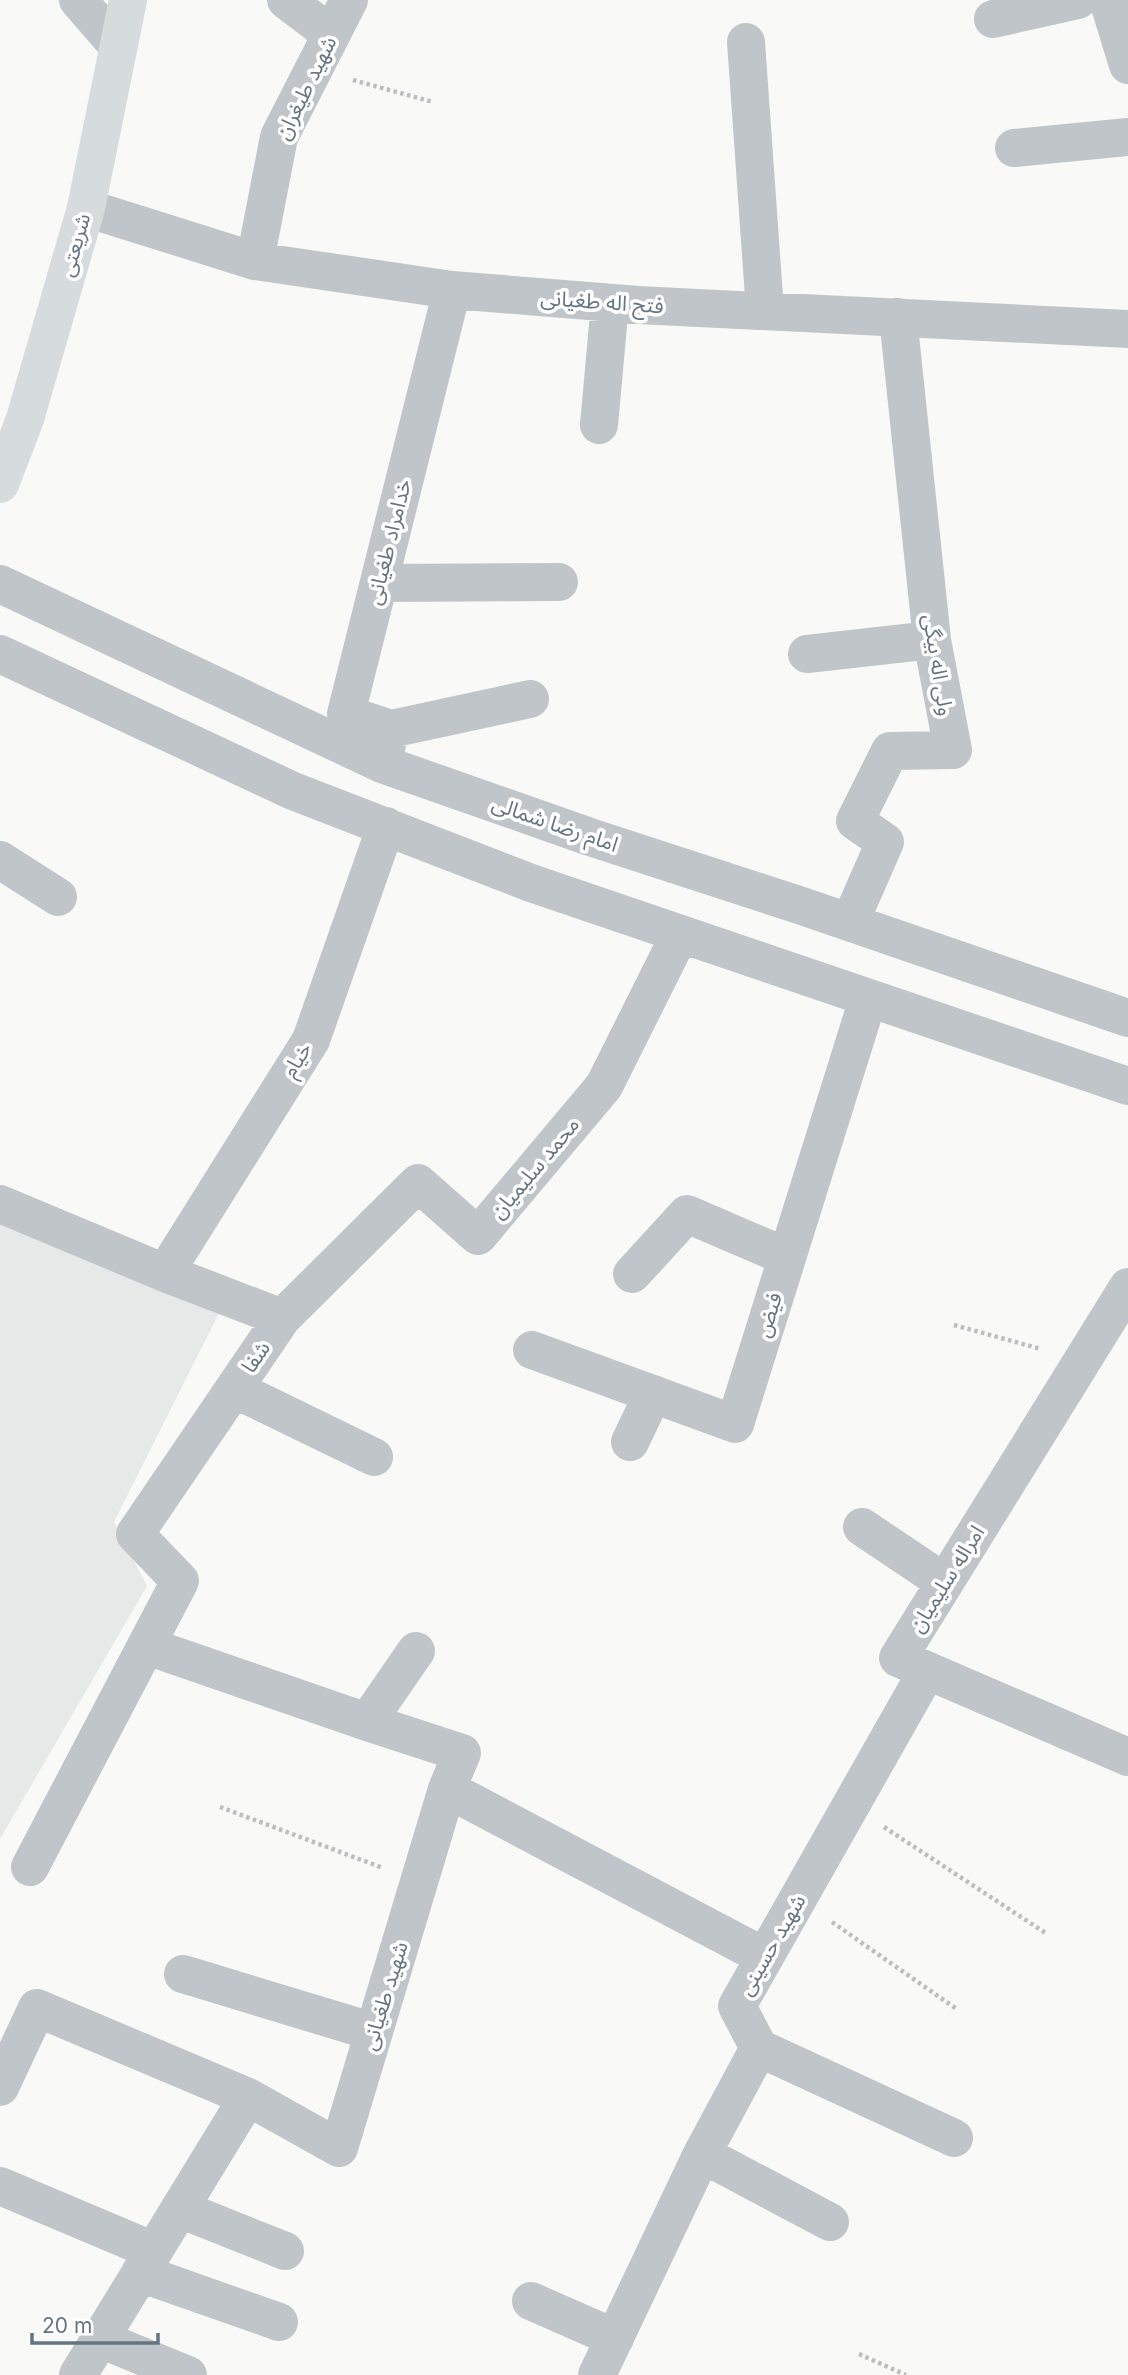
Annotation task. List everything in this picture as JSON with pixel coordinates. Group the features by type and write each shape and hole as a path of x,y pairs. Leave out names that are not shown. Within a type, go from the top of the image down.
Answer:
{"main road":[{"name":"شریعتی","path":"3,466 25,419 86,208 128,0"}],"street":[{"path":"78,0 118,46"},
{"path":"286,0 331,34"},
{"name":"شهید طیغران","path":"256,261 279,137 349,0"},
{"path":"993,19 1078,0"},
{"path":"1108,0 1128,65"},
{"path":"746,42 765,311"},
{"path":"1014,148 1128,137"},
{"name":"فتح اله طغیانی","path":"86,208 256,261 452,290 610,303 1128,328"},
{"name":"خدامراد طغیانی","path":"386,747 346,714 452,290"},
{"path":"599,425 610,303"},
{"name":"ولی اله بیگی","path":"850,922 885,842 855,821 890,751 953,750 932,640 898,317"},
{"path":"379,583 559,582"},
{"name":"امام رضا شمالی","path":"0,584 386,747 590,837 850,922 1128,1018"},
{"path":"807,654 932,640"},
{"path":"0,654 293,791 531,883 1128,1086"},
{"path":"386,747 530,699"},
{"name":"خیام","path":"165,1273 311,1040 386,826"},
{"path":"0,860 58,897"},
{"name":"محمد سلیمیان","path":"282,1318 418,1183 478,1236 604,1086 680,934"},
{"name":"فیض","path":"532,1350 735,1424 868,999"},
{"name":"شفا","path":"0,1204 165,1273 282,1318 135,1534 180,1581 147,1646"},
{"path":"632,1274 687,1214 787,1257"},
{"name":"امراله سلیمیان","path":"1128,1287 898,1658 1128,1758"},
{"path":"234,1389 374,1457"},
{"path":"630,1442 653,1394"},
{"path":"862,1527 944,1582"},
{"path":"30,1867 147,1646"},
{"name":"شهید طغیانی","path":"147,1646 462,1753 447,1789 340,2148 247,2097"},
{"path":"367,1722 416,1651"},
{"name":"شهید حسینی","path":"759,2048 737,2006 927,1671"},
{"path":"447,1789 765,1957"},
{"path":"183,1974 374,2032"},
{"path":"0,2087 37,2008 247,2097 78,2375"},
{"path":"597,2375 702,2154 759,2048 954,2138"},
{"path":"702,2154 830,2222"},
{"path":"0,2186 147,2262 279,2322"},
{"path":"180,2209 285,2251"},
{"path":"531,2301 615,2338"},
{"path":"100,2339 188,2375"}],"path":[{"path":"313,70 433,102"},
{"path":"954,1325 1083,1360"},
{"path":"851,1806 1047,1934"},
{"path":"220,1807 419,1882"},
{"path":"799,1899 958,2010"},
{"path":"859,2354 906,2375"}],"shaded area":[{"path":"0,1216 219,1313 114,1522 147,1586 0,1839"}]}
